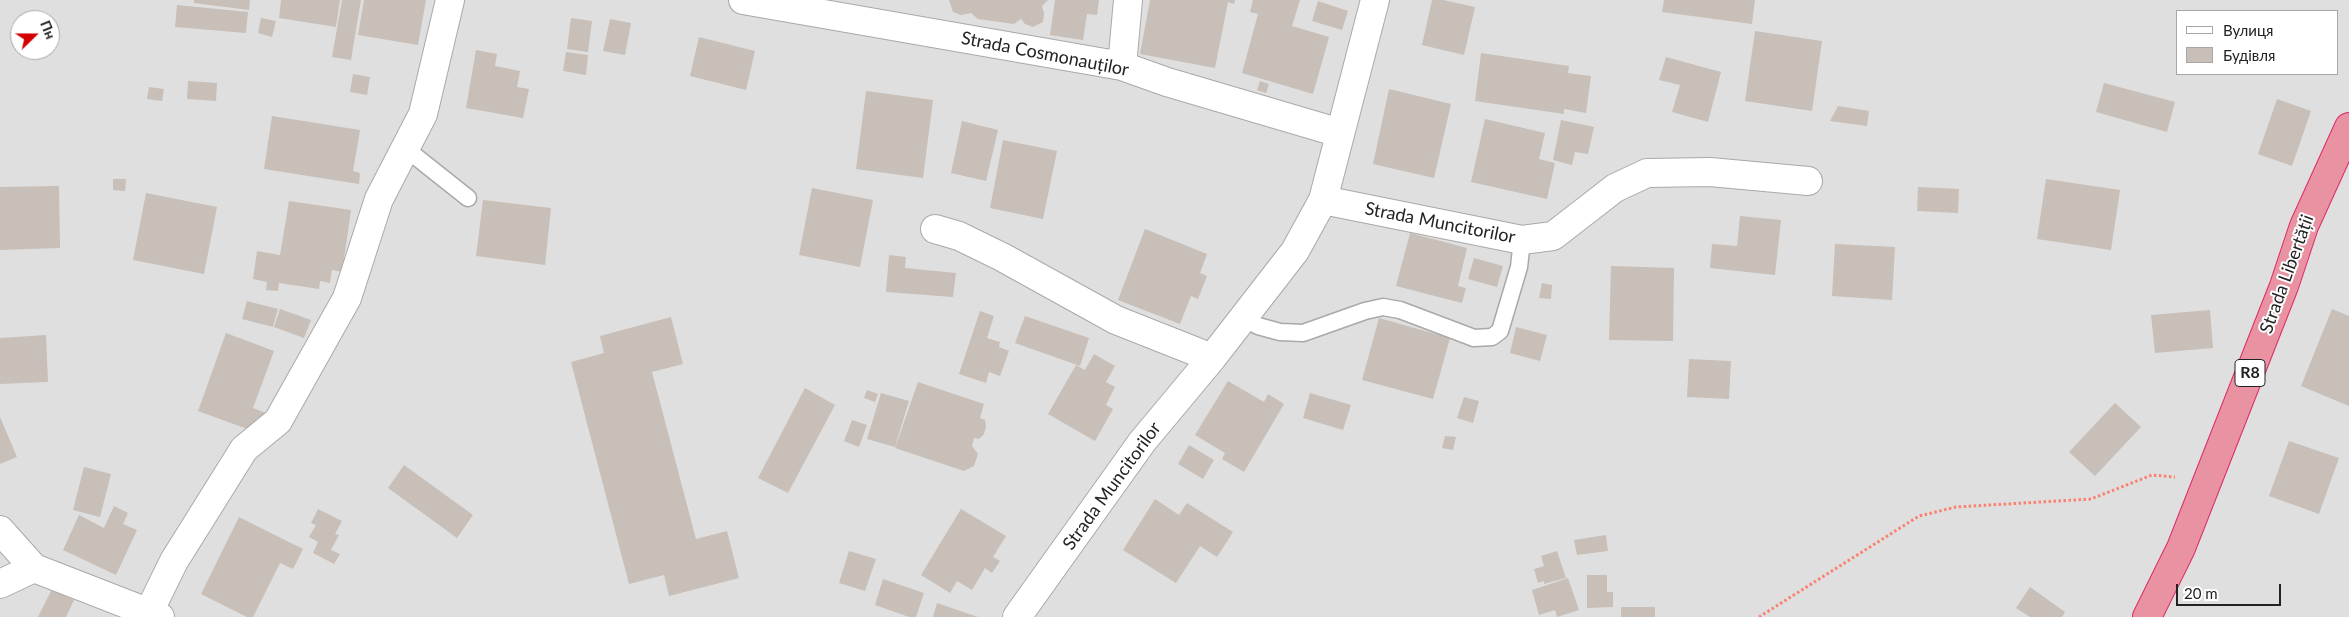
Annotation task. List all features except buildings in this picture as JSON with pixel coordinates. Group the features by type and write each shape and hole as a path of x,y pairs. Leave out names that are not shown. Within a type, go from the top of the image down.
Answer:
{"highway":[{"name":"Strada Libertății","path":"2147,617 2181,548 2284,286 2304,226 2349,126"}],"street":[{"path":"0,530 34,568 155,614 174,562 244,450 278,421 347,298 379,200 423,114 450,0"},
{"name":"Strada Cosmonauților","path":"743,0 1122,66 1167,82 1340,133"},
{"path":"1122,66 1128,0"},
{"name":"Strada Muncitorilor","path":"1017,617 1142,442 1212,358 1295,251 1323,200 1375,0"},
{"name":"Strada Muncitorilor","path":"1323,200 1522,240 1553,236 1616,188 1647,173 1710,172 1808,181"},
{"path":"935,229 960,236 1002,257 1116,320 1212,358"},
{"path":"0,584 34,568"}],"lane":[{"path":"405,148 468,198"},
{"path":"1243,318 1258,326 1280,332 1303,334 1365,311 1383,307 1400,310 1474,338 1492,337 1500,331 1519,267 1522,240"}],"path":[{"path":"1759,617 1907,522 1932,512 1968,506 2091,499 2152,476 2169,475 2205,487"}],"shaded area":[{"path":"0,0 2349,0 2349,617 0,617"}]}
